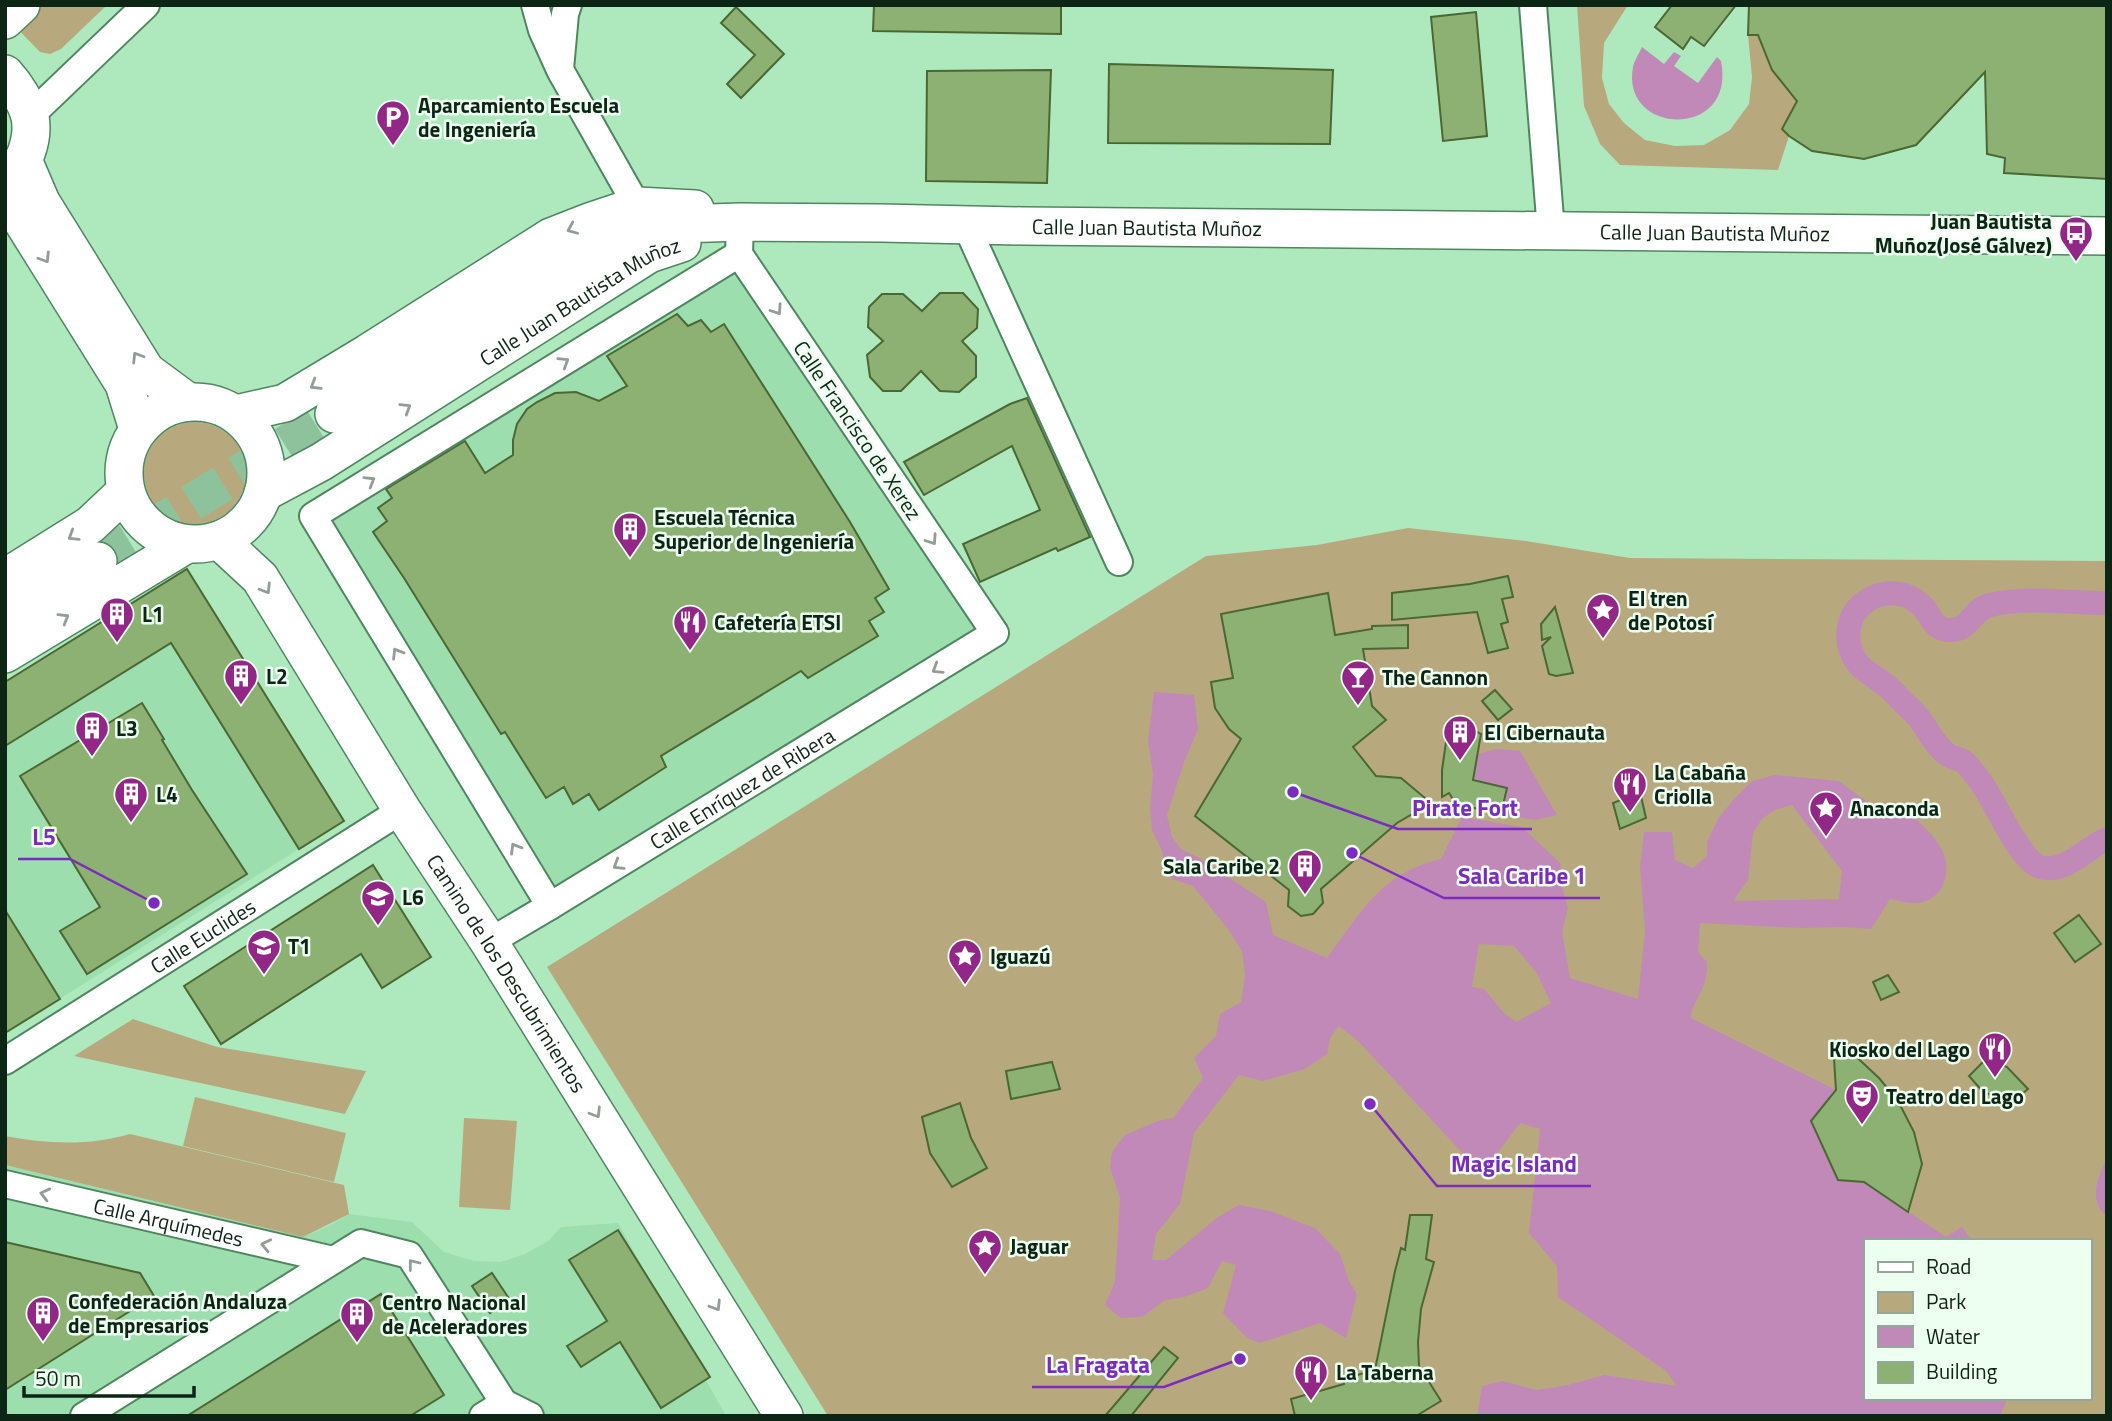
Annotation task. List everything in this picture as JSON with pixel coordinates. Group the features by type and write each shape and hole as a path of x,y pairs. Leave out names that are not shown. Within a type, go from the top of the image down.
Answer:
{"street":[{"path":"5,20 21,5"},
{"path":"30,116 146,5"},
{"path":"536,5 541,30 560,70 637,206"},
{"path":"560,70 568,5"},
{"path":"1530,11 1551,231"},
{"path":"5,74 13,83 30,116 31,133 14,170 41,202 146,371 188,402"},
{"path":"5,203 16,211 124,384 138,429"},
{"path":"236,414 285,403 551,237 592,220 637,206 697,210 733,233"},
{"path":"334,414 582,258 617,242 680,224 733,233"},
{"path":"966,225 1119,562"},
{"name":"Calle Juan Bautista Muñoz","path":"263,493 321,462 649,254 691,240 733,233 966,225 2107,236"},
{"path":"550,906 313,516 733,233"},
{"name":"Calle Francisco de Xerez","path":"733,233 995,633"},
{"path":"5,654 203,542 239,529 253,513 263,493 266,471 262,449 252,430 236,414 221,406 188,402 160,410 138,429 127,448 123,470 125,492 138,517 160,536 203,542"},
{"path":"5,578 90,525 125,492"},
{"name":"Camino de los Descubrimientos","path":"203,542 260,578 402,810 489,942 784,1416"},
{"path":"5,618 98,561"},
{"name":"Calle Enríquez de Ribera","path":"489,942 995,633"},
{"name":"Calle Euclides","path":"5,1061 402,810"},
{"name":"Calle Arquímedes","path":"5,1184 333,1260"},
{"path":"84,1416 361,1243 409,1255 493,1409 530,1416"}],"shaded area":[{"name":"Escuela Técnica Superior de Ingeniería","path":"733,258 995,633 550,906 313,516"},
{"path":"187,569 344,821 5,1033 5,682"},
{"path":"5,1165 303,1237 349,1214 412,1222 444,1252 474,1261 501,1262 525,1254 548,1241 561,1227 618,1223 726,1416 5,1416"}],"green space":[{"path":"5,5 107,5 61,49 50,54 40,52 5,16"},
{"path":"1577,5 1628,5 1604,43 1602,78 1609,104 1624,123 1645,140 1675,146 1704,145 1730,130 1749,104 1752,77 1748,35 1761,35 1773,71 1784,86 1798,97 1782,129 1789,136 1778,170 1620,165 1600,144 1584,106"},
{"path":"195,422 214,426 231,437 242,454 246,473 242,492 231,509 214,520 195,524 176,520 159,509 148,492 144,473 148,454 159,437 176,426"},
{"path":"1408,528 1526,541 1630,558 2107,561 2107,1416 828,1416 547,967 1206,556 1317,545"},
{"path":"133,1019 217,1047 366,1071 345,1114 74,1056"},
{"path":"195,1097 346,1133 334,1182 183,1146"},
{"path":"464,1118 517,1121 510,1210 459,1207"},
{"path":"130,1134 344,1185 349,1214 303,1237 5,1165 5,1136 68,1142"}],"water":[{"path":"1642,47 1664,64 1674,52 1681,56 1674,66 1698,83 1717,57 1721,61 1721,87 1712,105 1697,116 1678,119 1659,116 1644,106 1634,90 1633,67"},
{"path":"1154,692 1194,695 1198,729 1167,815 1172,837 1181,849 1266,902 1273,935 1327,958 1362,910 1388,884 1421,865 1441,859 1462,817 1522,827 1561,864 1561,883 1568,908 1562,932 1570,978 1638,999 1645,930 1640,867 1644,832 1672,832 1675,860 1693,868 1707,856 1707,842 1718,819 1733,800 1752,781 1774,775 1839,781 1883,814 1901,806 1929,832 1942,850 1946,875 1939,891 1933,897 1916,903 1890,899 1871,929 1700,923 1698,952 1707,962 1706,974 1691,1018 1836,1090 1811,1121 1838,1180 1864,1182 1946,1237 1962,1227 1971,1239 1864,1239 1864,1400 2007,1400 2000,1416 1477,1416 1482,1386 1502,1381 1537,1390 1604,1375 1677,1386 1665,1370 1558,1297 1557,1266 1529,1233 1540,1129 1520,1123 1482,1174 1359,1042 1339,1026 1330,1038 1327,1054 1305,1069 1263,1081 1239,1075 1194,1133 1180,1204 1156,1234 1152,1260 1166,1260 1218,1217 1239,1205 1270,1211 1315,1228 1340,1254 1349,1281 1357,1294 1346,1338 1320,1323 1260,1343 1247,1338 1223,1313 1236,1265 1222,1261 1208,1288 1184,1297 1165,1300 1142,1317 1121,1318 1105,1305 1115,1281 1120,1198 1110,1168 1112,1152 1125,1135 1158,1121 1173,1118 1203,1078 1194,1058 1216,1036 1220,1014 1241,1002 1245,976 1242,951 1228,929 1193,886 1172,879 1165,868 1162,851 1152,830 1150,809 1153,774 1148,741","holes":["1792,805 1842,871 1839,899 1733,901 1748,880 1753,833 1762,819 1775,810","1479,944 1514,946 1536,972 1551,1003 1516,1022 1504,1013 1484,989 1472,987"]},
{"path":"1496,749 1520,751 1557,815 1535,820 1501,814 1507,788 1478,781 1474,776 1478,754"},
{"path":"2107,1158 2107,1216 2097,1203 2096,1188"}],"building":[{"path":"874,5 1061,5 1061,34 873,31"},
{"path":"1672,5 1736,5 1704,46 1691,37 1683,49 1655,27"},
{"path":"1749,5 2107,5 2107,179 2004,173 2005,158 1987,154 1985,72 1916,145 1864,159 1812,151 1782,129 1797,101 1772,70 1758,35 1748,35"},
{"path":"736,7 784,54 741,98 727,84 755,55 721,23"},
{"path":"1476,12 1487,136 1443,141 1431,17"},
{"path":"1109,64 1333,70 1330,144 1108,143"},
{"path":"1051,70 1047,183 926,181 927,71"},
{"path":"940,293 963,293 978,309 977,328 962,341 976,356 976,377 959,392 940,391 921,371 901,391 883,391 870,377 867,355 883,341 868,327 869,307 882,294 903,294 922,311"},
{"name":"Escuela Técnica Superior de Ingeniería","path":"677,314 688,326 701,320 711,332 724,324 850,522 889,589 875,598 884,612 869,621 878,636 808,678 801,671 661,756 666,767 599,810 589,794 573,804 564,787 546,798 505,732 501,734 373,532 387,521 378,508 392,498 386,489 465,441 485,473 513,455 517,424 527,409 537,402 555,393 576,392 599,401 627,386 607,356"},
{"path":"1027,398 1090,537 1058,551 1056,548 980,582 963,544 1040,510 1012,446 924,495 904,462 1010,404"},
{"path":"187,569 344,821 299,849 171,643 5,746 5,682"},
{"path":"1508,576 1513,597 1502,599 1508,622 1501,624 1508,648 1488,653 1477,612 1392,620 1392,593 1470,584"},
{"path":"1328,593 1335,635 1372,629 1372,626 1408,625 1408,648 1363,649 1372,706 1386,720 1353,747 1376,776 1401,778 1431,803 1397,823 1321,889 1323,903 1313,914 1301,916 1288,906 1289,890 1195,816 1241,739 1229,729 1215,708 1211,682 1233,678 1221,614"},
{"path":"1555,607 1573,673 1556,676 1549,674 1542,646 1551,637 1542,640 1541,624"},
{"path":"1495,690 1512,709 1498,720 1482,701"},
{"path":"142,703 192,790 247,874 87,974 60,931 100,907 20,776"},
{"name":"El Cibernauta","path":"1459,722 1481,734 1473,780 1507,788 1501,814 1456,804 1449,793 1442,797 1446,742"},
{"name":"La Cabaña Criolla","path":"1640,792 1646,818 1620,829 1613,803"},
{"path":"373,865 431,957 382,988 361,954 221,1044 184,986"},
{"path":"5,910 60,999 5,1033"},
{"path":"2079,915 2101,944 2075,962 2054,933"},
{"path":"1888,975 1899,992 1881,1000 1873,982"},
{"name":"Teatro del Lago","path":"1833,1043 1847,1048 1879,1078 1898,1101 1914,1132 1922,1164 1908,1212 1864,1182 1838,1180 1811,1121 1836,1090"},
{"name":"Kiosko del Lago","path":"1984,1061 1988,1066 1993,1061 2007,1067 2028,1089 2009,1105 2001,1097 1984,1093 1969,1076"},
{"path":"1052,1062 1060,1089 1011,1099 1006,1071"},
{"path":"960,1103 971,1138 987,1168 952,1187 930,1153 922,1117"},
{"path":"1410,1215 1432,1215 1426,1259 1434,1262 1421,1309 1419,1366 1441,1401 1416,1416 1295,1416 1291,1399 1344,1384 1343,1379 1375,1370 1395,1271 1401,1248 1405,1250"},
{"path":"618,1230 710,1377 661,1408 620,1342 581,1367 567,1346 607,1321 569,1260"},
{"name":"Confederación Andaluza de Empresarios","path":"5,1242 140,1273 154,1296 5,1390"},
{"path":"492,1273 510,1300 490,1313 472,1286"},
{"name":"Centro Nacional de Aceleradores","path":"381,1294 444,1395 410,1416 187,1416"},
{"path":"1164,1347 1178,1358 1131,1416 1105,1416"}],"waterway":[{"path":"2107,603 2034,600 2005,602 1984,607 1961,628 1947,630 1935,624 1915,600 1889,593 1868,600 1860,606 1848,631 1850,649 1861,667 1889,688 1919,718 1943,751 1963,761 1970,768 2016,842 2032,862 2040,867 2059,867 2107,839"}],"tunnel":[{"path":"98,561 334,414"}],"place":[{"name":"Aparcamiento Escuela de Ingeniería","path":"393,147"},
{"name":"Juan Bautista Muñoz(José Gálvez)","path":"2076,263"},
{"name":"Escuela Técnica Superior de Ingeniería","path":"630,559"},
{"name":"El tren de Potosí","path":"1603,640"},
{"name":"L1","path":"117,644"},
{"name":"Cafetería ETSI","path":"690,652"},
{"name":"L2","path":"241,706"},
{"name":"The Cannon","path":"1358,707"},
{"name":"L3","path":"92,758"},
{"name":"El Cibernauta","path":"1460,762"},
{"name":"Pirate Fort","path":"1293,792"},
{"name":"La Cabaña Criolla","path":"1630,814"},
{"name":"L4","path":"131,824"},
{"name":"Anaconda","path":"1826,838"},
{"name":"Sala Caribe 1","path":"1352,853"},
{"name":"Sala Caribe 2","path":"1305,896"},
{"name":"L5","path":"154,903"},
{"name":"L6","path":"378,927"},
{"name":"T1","path":"264,976"},
{"name":"Iguazú","path":"965,986"},
{"name":"Kiosko del Lago","path":"1995,1079"},
{"name":"Magic Island","path":"1370,1104"},
{"name":"Teatro del Lago","path":"1862,1126"},
{"name":"Jaguar","path":"985,1276"},
{"name":"Confederación Andaluza de Empresarios","path":"43,1343"},
{"name":"Centro Nacional de Aceleradores","path":"357,1344"},
{"name":"La Fragata","path":"1240,1359"},
{"name":"La Taberna","path":"1311,1402"}]}
